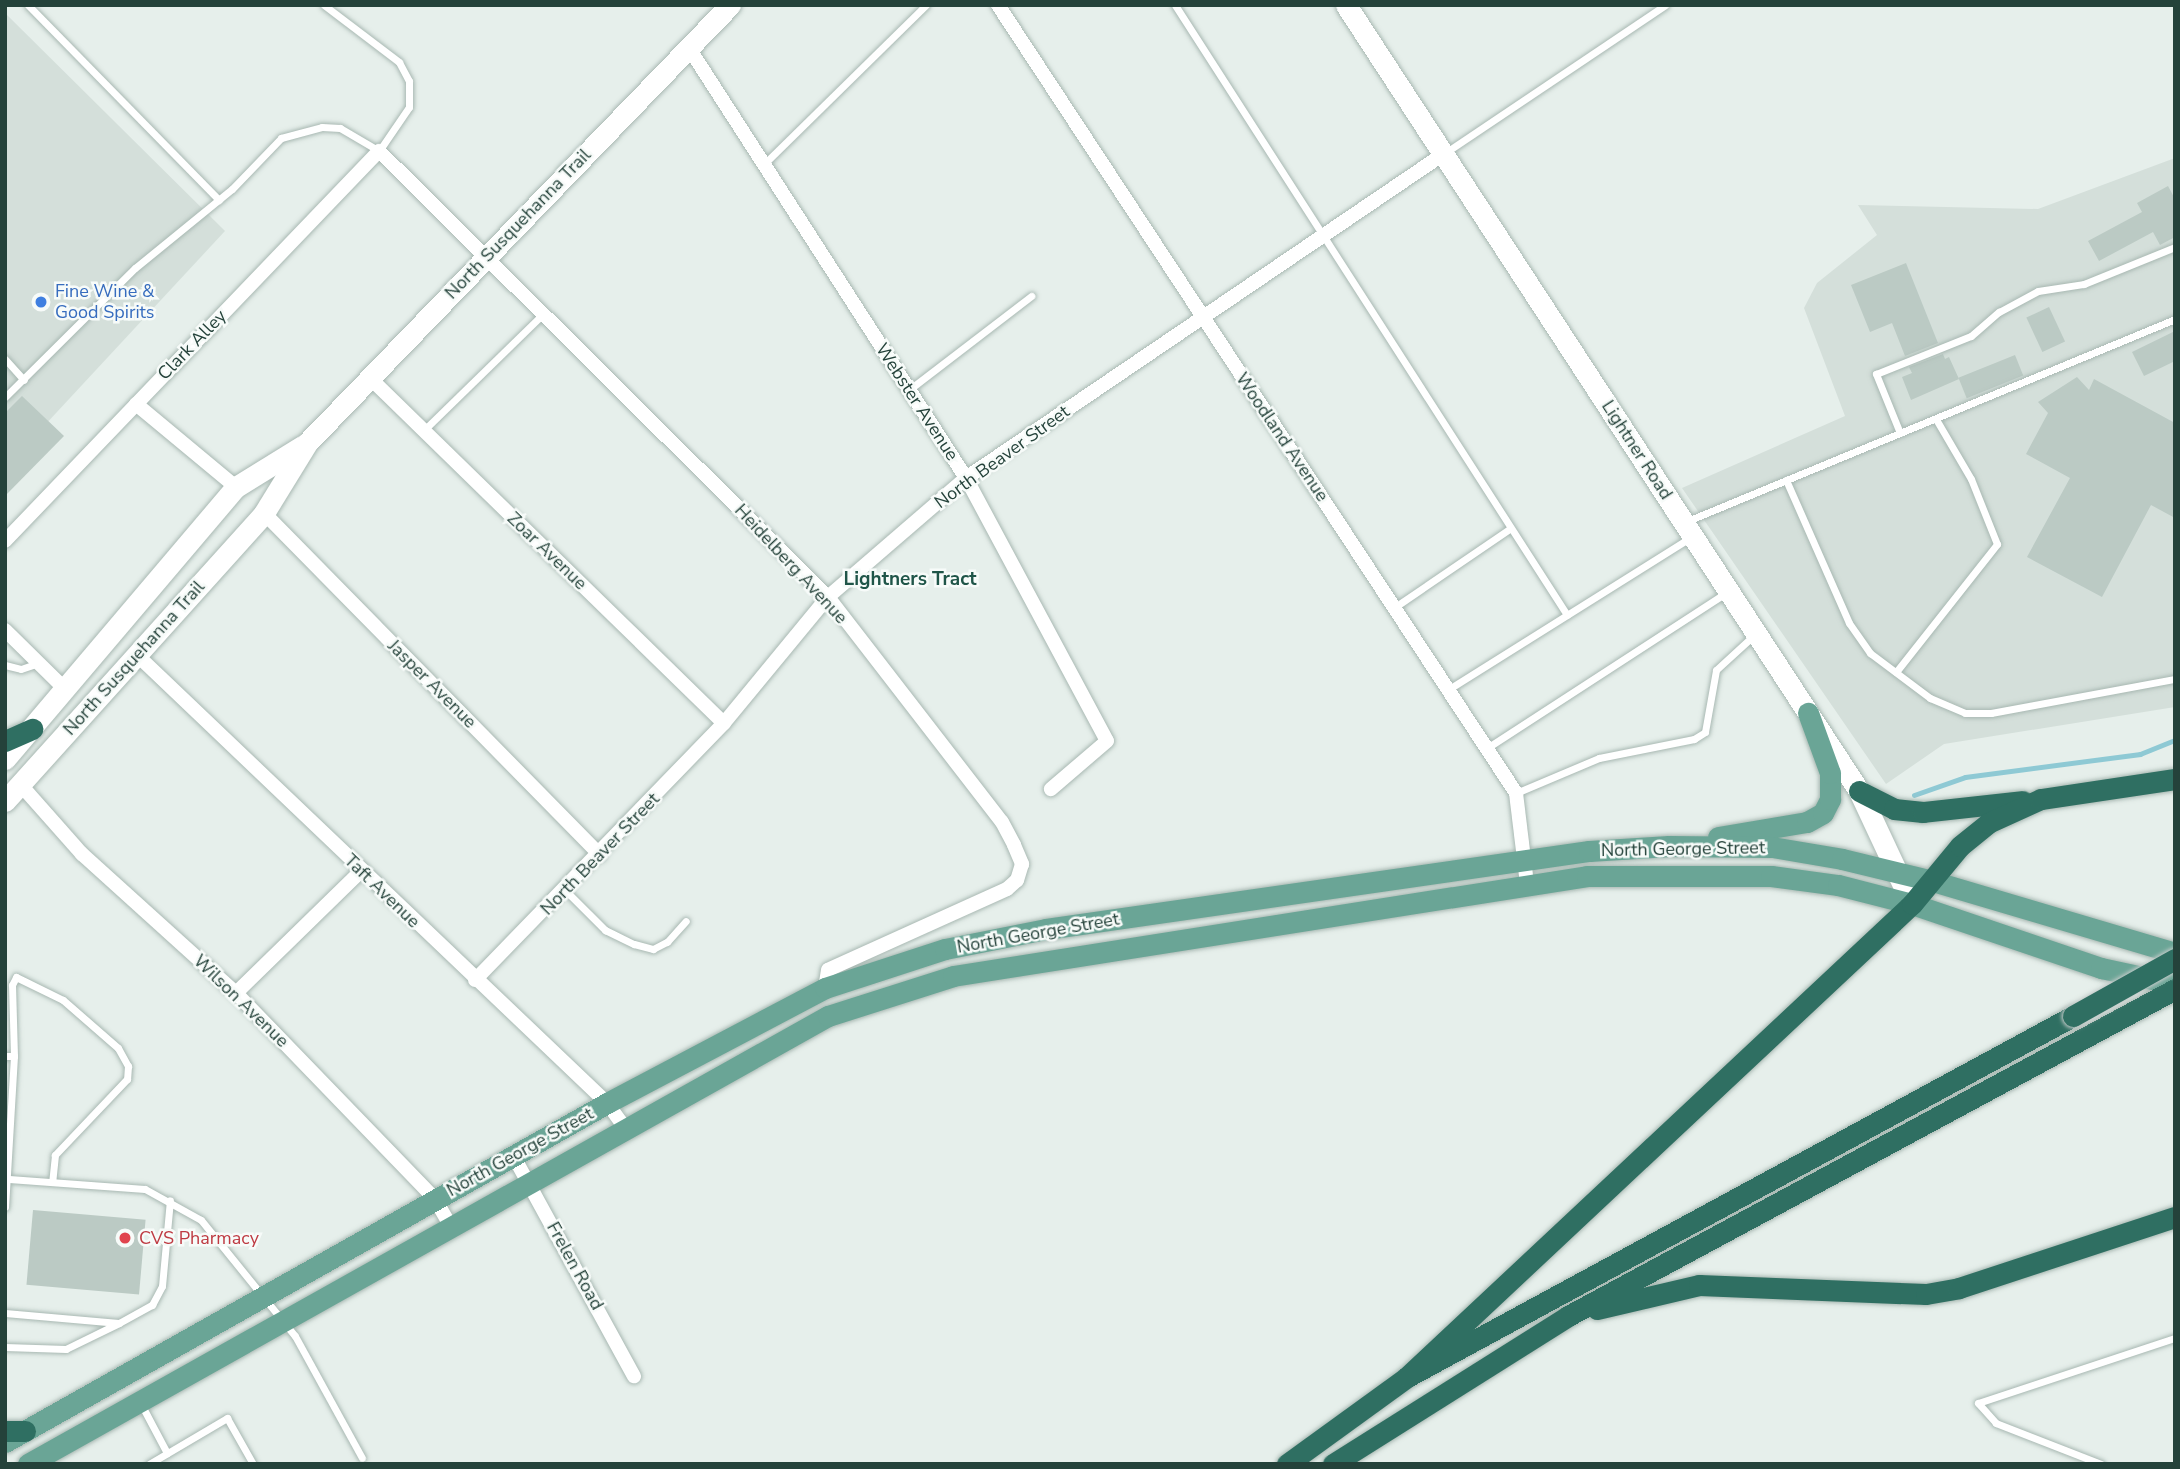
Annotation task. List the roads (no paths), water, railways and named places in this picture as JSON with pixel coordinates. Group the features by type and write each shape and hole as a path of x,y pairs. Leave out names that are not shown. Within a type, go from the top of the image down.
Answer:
{"highway":[{"path":"5,741 32,729"},
{"path":"1859,791 1894,808 1923,812 2041,799 2175,779"},
{"path":"1287,1464 1407,1377 1912,904 1929,880 1988,823 2041,799"},
{"path":"1407,1377 2175,959"},
{"path":"1334,1464 1568,1316 2175,987"},
{"path":"1568,1316 1699,1284 1926,1294 1959,1288 2175,1217"}],"main road":[{"name":"North Susquehanna Trail","path":"5,801 264,513 307,443 730,5"},
{"name":"Lightner Road","path":"1346,5 1859,791 1902,877 1912,904"},
{"name":"North Susquehanna Trail","path":"5,759 236,487 307,443"},
{"path":"1669,846 1807,822 1823,813 1830,799 1830,773 1808,713"},
{"name":"North George Street","path":"5,1442 15,1431 263,1297 607,1103 825,988 945,949 1046,929 1526,861 1669,846 1772,846 1902,877 1929,880 2175,953"},
{"name":"North George Street","path":"37,1462 528,1182 828,1016 953,976 1587,876 1771,876 1838,885 1912,904 2101,968 2175,987"}],"street":[{"name":"Woodland Avenue","path":"998,5 1516,793 1527,884"},
{"name":"Webster Avenue","path":"690,48 966,478 1107,741 1051,789"},
{"name":"Heidelberg Avenue","path":"379,150 828,597 1002,822 1021,864 1017,880 1007,889 828,970 825,988"},
{"name":"Clark Alley","path":"5,541 379,150"},
{"name":"North Beaver Street","path":"475,980 600,855 724,723 828,597 966,478 1442,155"},
{"name":"Zoar Avenue","path":"370,378 724,723"},
{"path":"136,404 236,487"},
{"name":"Jasper Avenue","path":"264,513 600,855"},
{"path":"5,630 64,688"},
{"name":"Taft Avenue","path":"136,654 607,1103 626,1129"},
{"name":"Wilson Avenue","path":"20,784 82,854 236,993 435,1199 451,1227"},
{"path":"236,993 361,871"},
{"name":"Frelen Road","path":"514,1157 634,1376"}],"lane":[{"path":"28,5 219,200"},
{"path":"5,397 135,268 219,200 264,152 300,130 340,128 379,150 409,107 409,81 399,62 324,5"},
{"path":"764,164 926,5"},
{"path":"1175,5 1567,615"},
{"path":"1442,155 1665,5"},
{"path":"1900,433 1876,374 1971,336 1998,312 2038,291 2084,284 2175,247"},
{"path":"909,390 1031,296"},
{"path":"424,430 545,313"},
{"path":"1449,689 1567,615 1689,529 1786,480 2175,319"},
{"path":"5,359 24,380"},
{"path":"1896,672 1997,544 1971,480 1936,419"},
{"path":"1786,480 1849,623 1870,653 1930,698 1965,713 1991,713 2175,679"},
{"path":"1395,607 1511,528"},
{"path":"1487,748 1730,590"},
{"path":"1516,793 1599,758 1694,739 1705,732 1716,670 1757,632"},
{"path":"5,665 22,669 39,663"},
{"path":"565,890 605,930 634,944 653,948 667,942 686,920"},
{"path":"5,1206 9,1179 12,985 16,976 63,1000 118,1048 128,1066 127,1079 55,1155 52,1182"},
{"path":"9,1179 145,1189 170,1200 201,1220 284,1321 362,1458"},
{"path":"5,1347 66,1349 152,1305 162,1286 170,1200"},
{"path":"5,1313 119,1323"},
{"path":"2101,1464 1996,1423 1978,1403 2175,1338"},
{"path":"140,1402 167,1452"},
{"path":"149,1464 227,1418 253,1464"}],"waterway":[{"path":"1914,795 1965,777 2140,754 2175,740"}],"place":[{"name":"Fine Wine & Good Spirits","path":"41,302"},
{"name":"CVS Pharmacy","path":"125,1238"}],"district":[{"name":"Lightners Tract","path":"910,580"}]}
